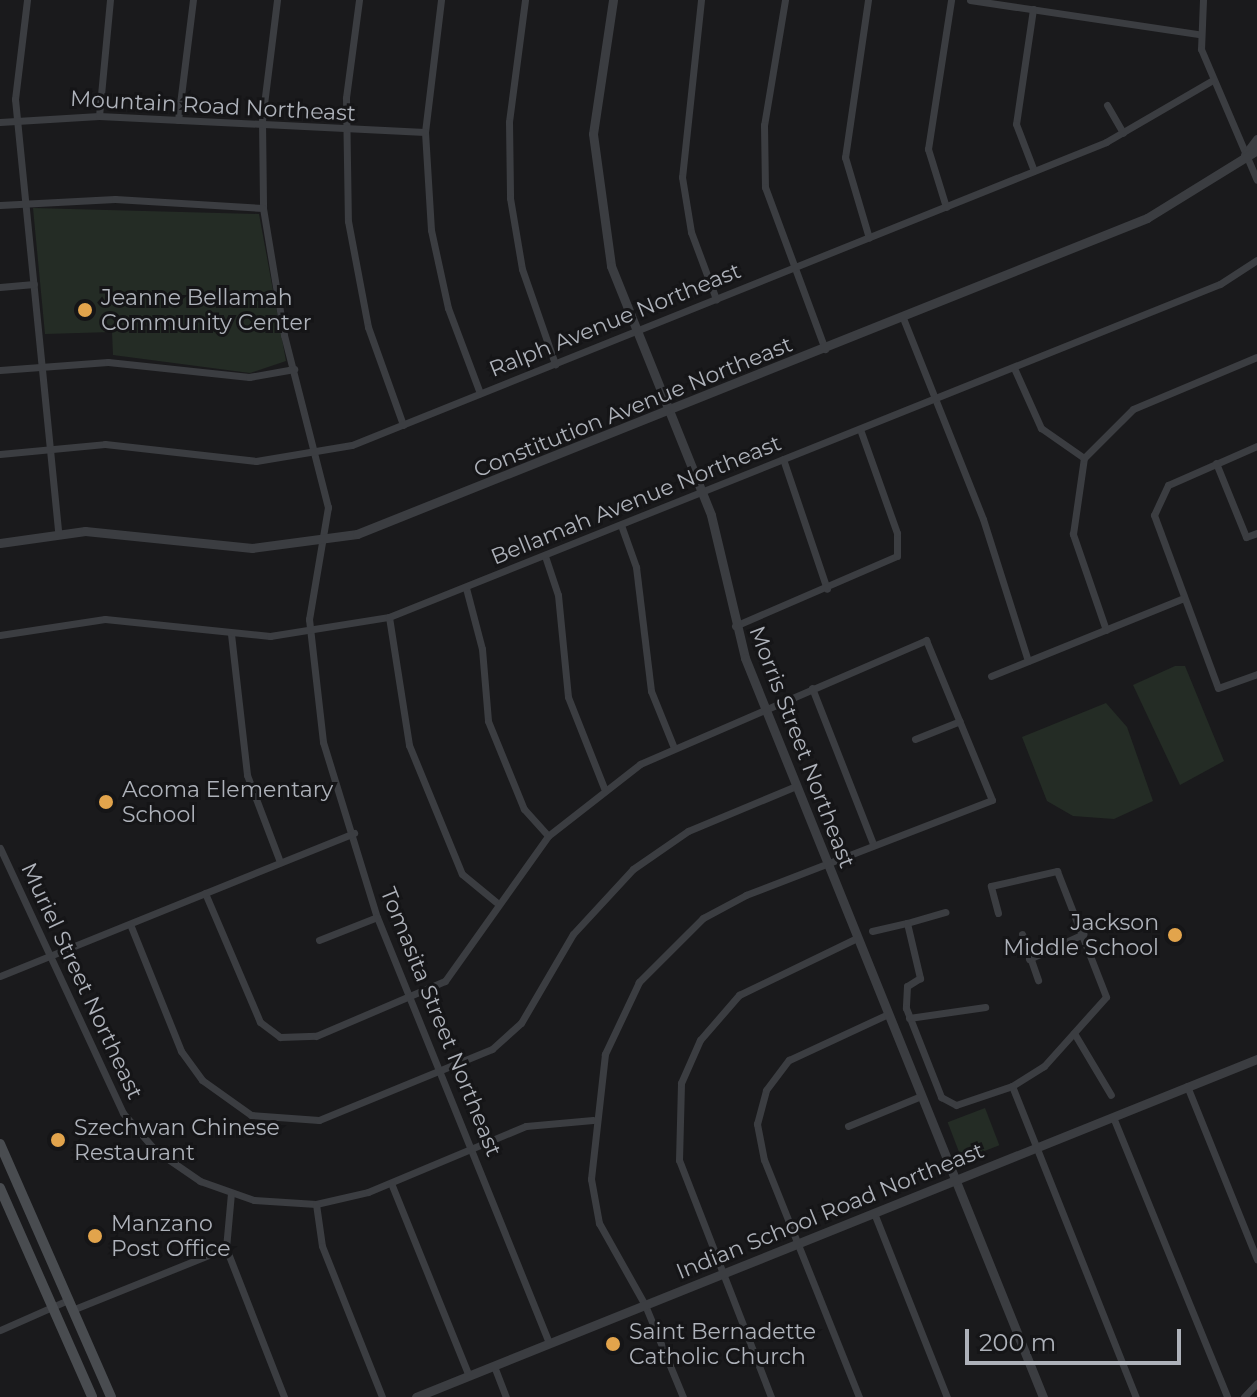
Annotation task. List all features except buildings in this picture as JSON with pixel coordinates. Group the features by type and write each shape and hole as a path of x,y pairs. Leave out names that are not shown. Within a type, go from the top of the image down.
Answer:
{"main road":[{"path":"0,1144 111,1397"},
{"path":"0,1188 92,1397"}],"street":[{"path":"27,0 18,119 58,533"},
{"path":"99,116 110,0"},
{"path":"178,120 193,0"},
{"name":"Tomasita Street Northeast","path":"277,0 262,127 263,208 294,369 317,454 327,541 311,632 323,742 354,833 377,917 549,1343"},
{"path":"359,0 345,131 355,276 403,425"},
{"path":"441,0 425,132 437,266 480,393"},
{"path":"525,0 509,122 510,198 522,269 555,364"},
{"name":"Morris Street Northeast","path":"613,0 593,134 595,187 611,266 701,492 735,626 766,710 1043,1397"},
{"path":"701,0 682,177 691,232 716,299"},
{"path":"785,0 763,145 771,212 825,349"},
{"path":"868,0 845,157 869,238"},
{"path":"946,207 928,149 951,0"},
{"path":"970,0 1198,34"},
{"path":"1203,0 1198,34 1213,80 1257,180"},
{"path":"1033,9 1016,124 1034,171"},
{"name":"Ralph Avenue Northeast","path":"0,454 49,447 145,446 256,461 317,454 403,425 1034,171 1123,133 1213,80"},
{"path":"1107,105 1123,133"},
{"name":"Mountain Road Northeast","path":"0,122 99,116 262,127 425,132"},
{"name":"Constitution Avenue Northeast","path":"1245,155 1257,139"},
{"name":"Constitution Avenue Northeast","path":"0,543 58,533 241,548 327,541 385,525 1147,218 1257,150"},
{"path":"0,205 25,201 263,208"},
{"name":"Bellamah Avenue Northeast","path":"0,635 105,619 231,634 311,632 389,617 1220,284 1257,260"},
{"path":"0,287 34,284"},
{"path":"903,318 1028,661"},
{"path":"1106,630 1073,534 1084,458 1133,409 1257,357"},
{"path":"0,370 108,362 230,377 294,369"},
{"path":"1014,368 1041,428 1084,458"},
{"path":"735,626 827,589 897,556 897,533 860,429"},
{"path":"1257,446 1168,485 1156,503 1156,529 1218,688 1257,674"},
{"path":"783,459 827,589"},
{"path":"1216,463 1246,537 1257,533"},
{"path":"621,525 636,567 651,691 674,748"},
{"path":"545,556 558,595 568,697 604,788"},
{"path":"466,588 482,649 488,721 524,809 548,836"},
{"path":"991,676 1182,599"},
{"path":"389,617 409,745 462,874 496,902"},
{"path":"231,634 244,763 280,862"},
{"path":"205,893 252,1010 280,1037 316,1036 410,997 459,968 496,902 548,836 604,788 674,748 926,640 992,800 827,862 715,911 654,963 614,1029 593,1120 591,1179 599,1223 645,1305 683,1397"},
{"path":"812,688 873,844"},
{"path":"915,739 960,721"},
{"path":"130,924 181,1051 216,1093 251,1115 319,1120 440,1074 492,1049 521,1023 573,934 633,869 688,831 796,786"},
{"path":"0,976 354,833"},
{"name":"Muriel Street Northeast","path":"0,848 53,954 123,1113 179,1169 231,1193 316,1204"},
{"path":"907,923 920,978 907,986 909,1018 941,1097 956,1105 1012,1086 1044,1066 1106,997 1057,871 991,886 998,913"},
{"path":"872,931 945,912"},
{"path":"319,940 377,917"},
{"path":"1022,934 1038,980"},
{"path":"1029,959 1083,934"},
{"path":"771,1397 722,1274 678,1149 688,1065 739,995 857,938"},
{"path":"909,1018 985,1007"},
{"path":"859,1397 759,1142 766,1090 804,1049 888,1014"},
{"path":"1074,1033 1111,1095"},
{"name":"Indian School Road Northeast","path":"416,1397 1257,1059"},
{"path":"1012,1086 1136,1397"},
{"path":"1187,1086 1257,1259"},
{"path":"848,1126 921,1096"},
{"path":"1113,1117 1227,1397"},
{"path":"382,1397 322,1246 316,1204 391,1183 554,1119 593,1120"},
{"path":"391,1183 469,1376"},
{"path":"231,1193 226,1248 284,1397"},
{"path":"874,1213 947,1397"},
{"path":"0,1330 52,1306 70,1305 226,1248"},
{"path":"494,1366 506,1397"},
{"path":"1244,1397 1257,1383"}],"shaded area":[{"path":"33,208 259,214 286,361 250,373 113,355 112,332 45,334"},
{"path":"1175,666 1185,666 1224,761 1180,785 1133,685"},
{"path":"1106,703 1127,727 1153,801 1114,819 1073,816 1047,801 1022,737"},
{"path":"985,1108 999,1145 962,1160 948,1122"}],"place":[{"name":"Jeanne Bellamah Community Center","path":"85,310"},
{"name":"Acoma Elementary School","path":"106,802"},
{"name":"Jackson Middle School","path":"1175,935"},
{"name":"Szechwan Chinese Restaurant","path":"58,1140"},
{"name":"Manzano Post Office","path":"95,1236"},
{"name":"Saint Bernadette Catholic Church","path":"613,1344"}]}
